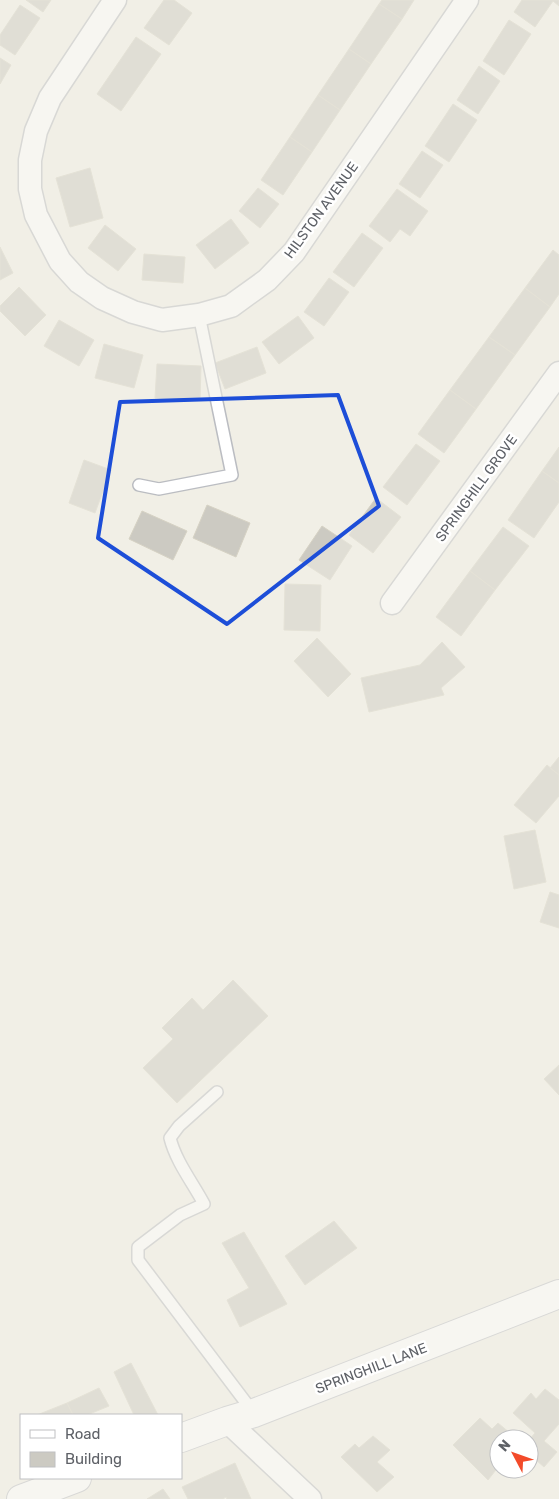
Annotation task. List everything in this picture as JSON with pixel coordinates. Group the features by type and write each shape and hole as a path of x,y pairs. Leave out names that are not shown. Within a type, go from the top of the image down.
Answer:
{"street":[{"name":"HILSTON AVENUE","path":"115,0 50,98 36,131 30,160 30,189 36,215 60,261 79,282 102,298 133,312 162,320 199,315 231,306 267,280 294,252 467,0"},
{"name":"SPRINGHILL GROVE","path":"392,603 559,373"},
{"name":"SPRINGHILL LANE","path":"182,1438 254,1413 559,1294"},
{"path":"227,1421 310,1499"},
{"path":"21,1499 74,1479"}],"lane":[{"path":"139,485 159,488 232,475 199,315"},
{"path":"217,1092 180,1126 170,1138 173,1148 204,1204 180,1215 138,1247 138,1260 254,1413"}],"highlighted area":[{"path":"338,395 379,506 227,624 98,538 120,402"}],"building":[{"path":"26,0 51,0 43,12"},
{"path":"164,0 174,0 192,13 169,45 144,28"},
{"path":"382,0 414,0 402,19 379,4"},
{"path":"522,0 559,0 559,6 553,1 535,27 514,12"},
{"path":"379,4 402,19 371,64 349,49"},
{"path":"20,5 40,18 15,55 0,45 0,35"},
{"path":"509,20 531,34 504,75 483,61"},
{"path":"136,37 161,54 121,111 97,94"},
{"path":"349,49 371,64 340,110 318,95"},
{"path":"0,58 11,65 0,84"},
{"path":"479,66 500,81 478,114 457,100"},
{"path":"318,95 340,110 312,152 290,137"},
{"path":"453,104 477,120 449,162 425,146"},
{"path":"290,137 312,152 283,195 261,180"},
{"path":"422,151 443,165 420,198 399,184"},
{"path":"90,168 103,218 70,227 56,178"},
{"path":"258,188 279,204 260,228 239,211"},
{"path":"397,189 428,211 410,236 400,229 390,242 369,226"},
{"path":"231,219 249,243 215,269 196,245"},
{"path":"105,225 136,249 118,271 88,248"},
{"path":"362,233 383,248 354,287 333,272"},
{"path":"0,247 13,273 0,280"},
{"path":"553,250 559,255 559,294 550,307 525,288"},
{"path":"144,254 185,257 183,283 142,280"},
{"path":"329,278 349,292 324,326 304,312"},
{"path":"19,287 46,315 25,336 0,311 0,306"},
{"path":"525,288 550,307 515,355 489,337"},
{"path":"298,316 314,338 279,364 262,342"},
{"path":"59,320 94,340 79,366 44,346"},
{"path":"489,337 515,355 476,409 450,390"},
{"path":"104,344 143,355 134,388 95,378"},
{"path":"257,347 266,373 225,389 215,363"},
{"path":"157,364 201,366 200,400 155,398"},
{"path":"450,390 476,409 444,453 418,434"},
{"path":"416,444 440,461 407,505 383,487"},
{"path":"559,447 559,483 542,471"},
{"path":"84,460 111,470 95,513 69,503"},
{"path":"542,471 559,483 559,502 534,538 508,520"},
{"path":"376,498 401,517 373,553 349,535"},
{"path":"207,505 250,523 236,557 193,538"},
{"path":"142,511 187,531 173,560 129,539"},
{"path":"322,526 352,546 330,580 299,560"},
{"path":"503,527 529,546 495,590 470,571"},
{"path":"470,571 495,590 461,636 436,617"},
{"path":"285,584 321,585 320,631 284,630"},
{"path":"317,638 351,674 328,697 294,661"},
{"path":"442,642 465,667 441,688 444,695 369,712 361,678 420,665"},
{"path":"559,757 559,775 550,768"},
{"path":"547,765 559,775 559,796 536,823 514,805"},
{"path":"535,830 546,882 514,889 504,836"},
{"path":"550,892 559,895 559,928 540,922"},
{"path":"233,980 268,1016 177,1103 143,1068 173,1039 162,1028 192,998 203,1010"},
{"path":"559,1065 559,1095 544,1079"},
{"path":"334,1221 357,1248 305,1285 285,1256"},
{"path":"244,1232 287,1304 240,1327 227,1300 249,1288 222,1243"},
{"path":"131,1363 157,1414 134,1414 114,1372"},
{"path":"99,1388 109,1406 89,1414 72,1414 67,1403"},
{"path":"545,1389 559,1400 559,1424 544,1441 557,1452 544,1467 539,1463 539,1429 531,1429 513,1413 531,1393 536,1399"},
{"path":"67,1403 72,1414 40,1414"},
{"path":"480,1418 492,1429 489,1429 488,1480 453,1445"},
{"path":"498,1423 505,1429 492,1429"},
{"path":"373,1436 390,1450 377,1462 394,1477 377,1492 341,1457 355,1444 359,1448"},
{"path":"235,1463 251,1499 227,1499 226,1497 223,1499 188,1499 182,1487"},
{"path":"163,1489 170,1499 147,1499"}]}
